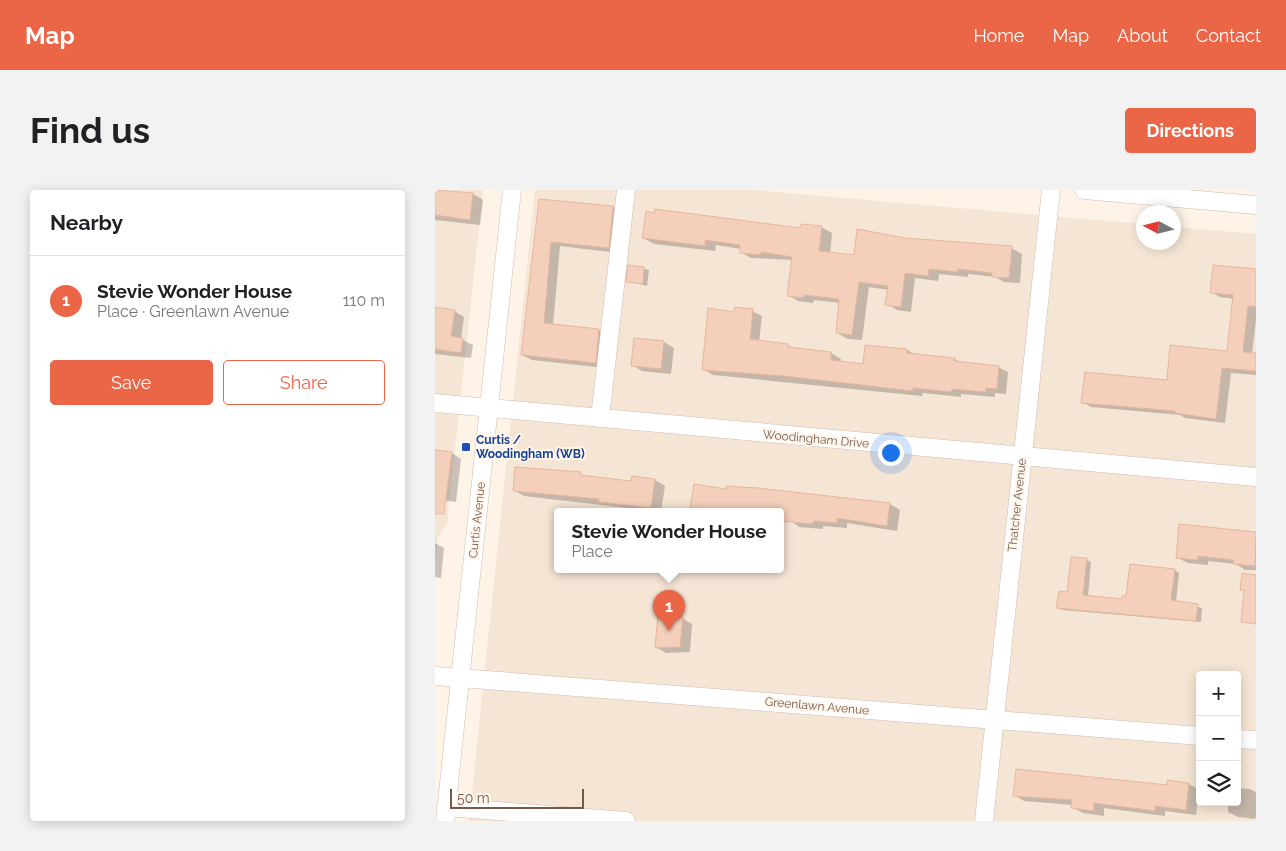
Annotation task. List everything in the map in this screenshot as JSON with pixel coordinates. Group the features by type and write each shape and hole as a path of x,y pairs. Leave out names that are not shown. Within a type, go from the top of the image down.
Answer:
{"street":[{"name":"Curtis Avenue","path":"445,814 512,190"},
{"path":"600,418 625,190"},
{"name":"Thatcher Avenue","path":"984,821 1051,190"},
{"path":"1084,190 1256,205"},
{"name":"Woodingham Drive","path":"435,403 1256,477"},
{"name":"Greenlawn Avenue","path":"435,676 1196,736"},
{"path":"1241,739 1256,740"},
{"path":"445,814 627,821"}],"shaded area":[{"path":"435,190 483,190 447,523 438,537 435,561"},
{"path":"535,190 752,190 1136,223 1136,250 1181,250 1181,228 1256,234 1256,821 469,821"}],"building":[{"path":"435,190 473,193 470,220 435,215"},
{"path":"539,199 613,206 609,248 551,242 544,323 599,329 596,363 521,355"},
{"path":"655,209 800,228 801,224 822,226 819,251 854,255 857,229 905,238 1012,246 1009,278 992,277 992,273 958,269 958,272 929,269 928,276 905,273 901,307 885,305 888,286 859,282 852,335 836,333 839,299 804,295 803,298 787,296 792,257 761,252 761,255 740,253 740,245 705,240 705,246 642,238 646,211 654,213"},
{"path":"628,265 644,267 643,284 626,282"},
{"path":"1213,265 1256,269 1256,307 1248,306 1243,352 1256,353 1256,371 1222,368 1216,419 1175,413 1175,411 1081,403 1085,372 1167,380 1170,345 1227,351 1233,295 1210,293"},
{"path":"435,307 455,310 451,336 463,338 461,353 435,349"},
{"path":"735,307 753,309 750,339 788,344 788,347 831,352 831,360 863,364 865,345 907,349 907,353 955,358 954,361 999,366 997,389 986,388 985,392 952,389 951,392 913,388 913,391 784,376 702,370 708,308 734,312"},
{"path":"634,338 664,341 661,369 631,366"},
{"path":"435,450 452,452 444,514 435,514"},
{"path":"515,467 581,472 580,475 631,481 632,476 655,479 651,508 599,502 599,499 513,491"},
{"path":"694,484 726,489 726,486 758,488 890,503 887,526 837,518 837,523 813,521 813,524 784,521 784,508 690,508"},
{"path":"1179,524 1256,532 1255,566 1233,564 1234,560 1198,556 1198,560 1176,558"},
{"path":"1071,557 1087,558 1083,595 1122,599 1122,596 1126,596 1130,564 1175,569 1171,600 1198,604 1196,621 1056,608 1059,591 1067,592"},
{"path":"1242,573 1256,575 1256,624 1241,622 1244,590 1240,590"},
{"path":"658,615 683,617 680,647 655,648"},
{"path":"1016,769 1167,785 1167,780 1189,783 1186,810 1155,806 1155,811 1094,803 1094,811 1071,808 1072,800 1013,796"}],"place":[{"name":"Curtis / Woodingham (WB)","path":"466,447"},
{"name":"Stevie Wonder House","path":"669,631"}]}
